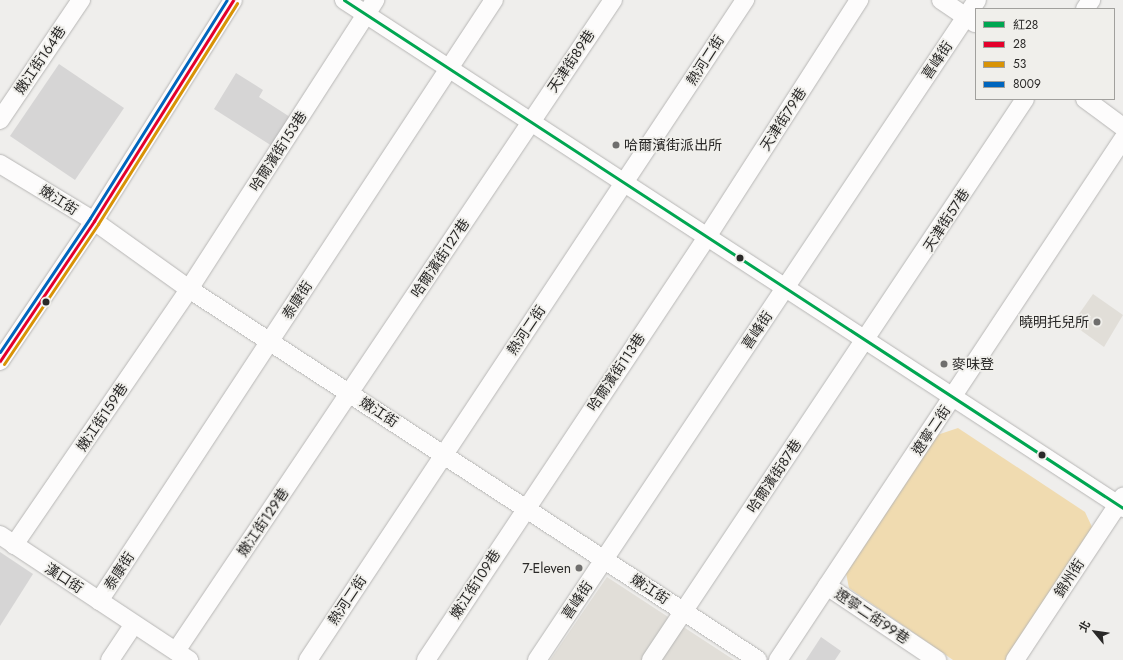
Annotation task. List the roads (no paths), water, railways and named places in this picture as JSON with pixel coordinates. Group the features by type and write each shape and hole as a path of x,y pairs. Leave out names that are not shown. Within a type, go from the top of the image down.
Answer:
{"street":[{"name":"嫩江街164巷","path":"0,120 81,0"},
{"path":"0,361 94,221 233,0"},
{"path":"344,0 371,7 449,69 952,397 1121,503"},
{"name":"泰康街","path":"99,601 494,0"},
{"name":"天津街89巷","path":"530,122 613,0"},
{"name":"熱河二街","path":"308,660 744,0"},
{"name":"天津街79巷","path":"707,237 859,0"},
{"path":"941,0 971,20"},
{"name":"喜峰街","path":"537,660 785,288 971,20 977,0"},
{"name":"哈爾濱街153巷","path":"189,288 371,7"},
{"name":"天津街57巷","path":"866,341 1024,100"},
{"path":"1086,100 1123,127"},
{"name":"哈爾濱街127巷","path":"350,394 530,122"},
{"name":"遼寧二街","path":"778,660 1123,139"},
{"name":"嫩江街","path":"0,164 94,221 189,288 758,660"},
{"name":"哈爾濱街113巷","path":"525,508 707,237"},
{"name":"嫩江街159巷","path":"7,540 189,288"},
{"name":"哈爾濱街87巷","path":"651,660 866,341"},
{"name":"嫩江街129巷","path":"182,656 350,394"},
{"name":"錦州街","path":"1015,660 1121,503"},
{"name":"嫩江街109巷","path":"426,660 525,508"},
{"name":"漢口街","path":"7,540 182,656"},
{"name":"遼寧二街99巷","path":"827,586 937,660"},
{"path":"110,660 134,624"}],"place":[{"name":"哈爾濱街派出所","path":"616,145"},
{"name":"曉明托兒所","path":"1097,322"},
{"name":"麥味登","path":"944,364"},
{"name":"7-Eleven","path":"579,568"}]}
